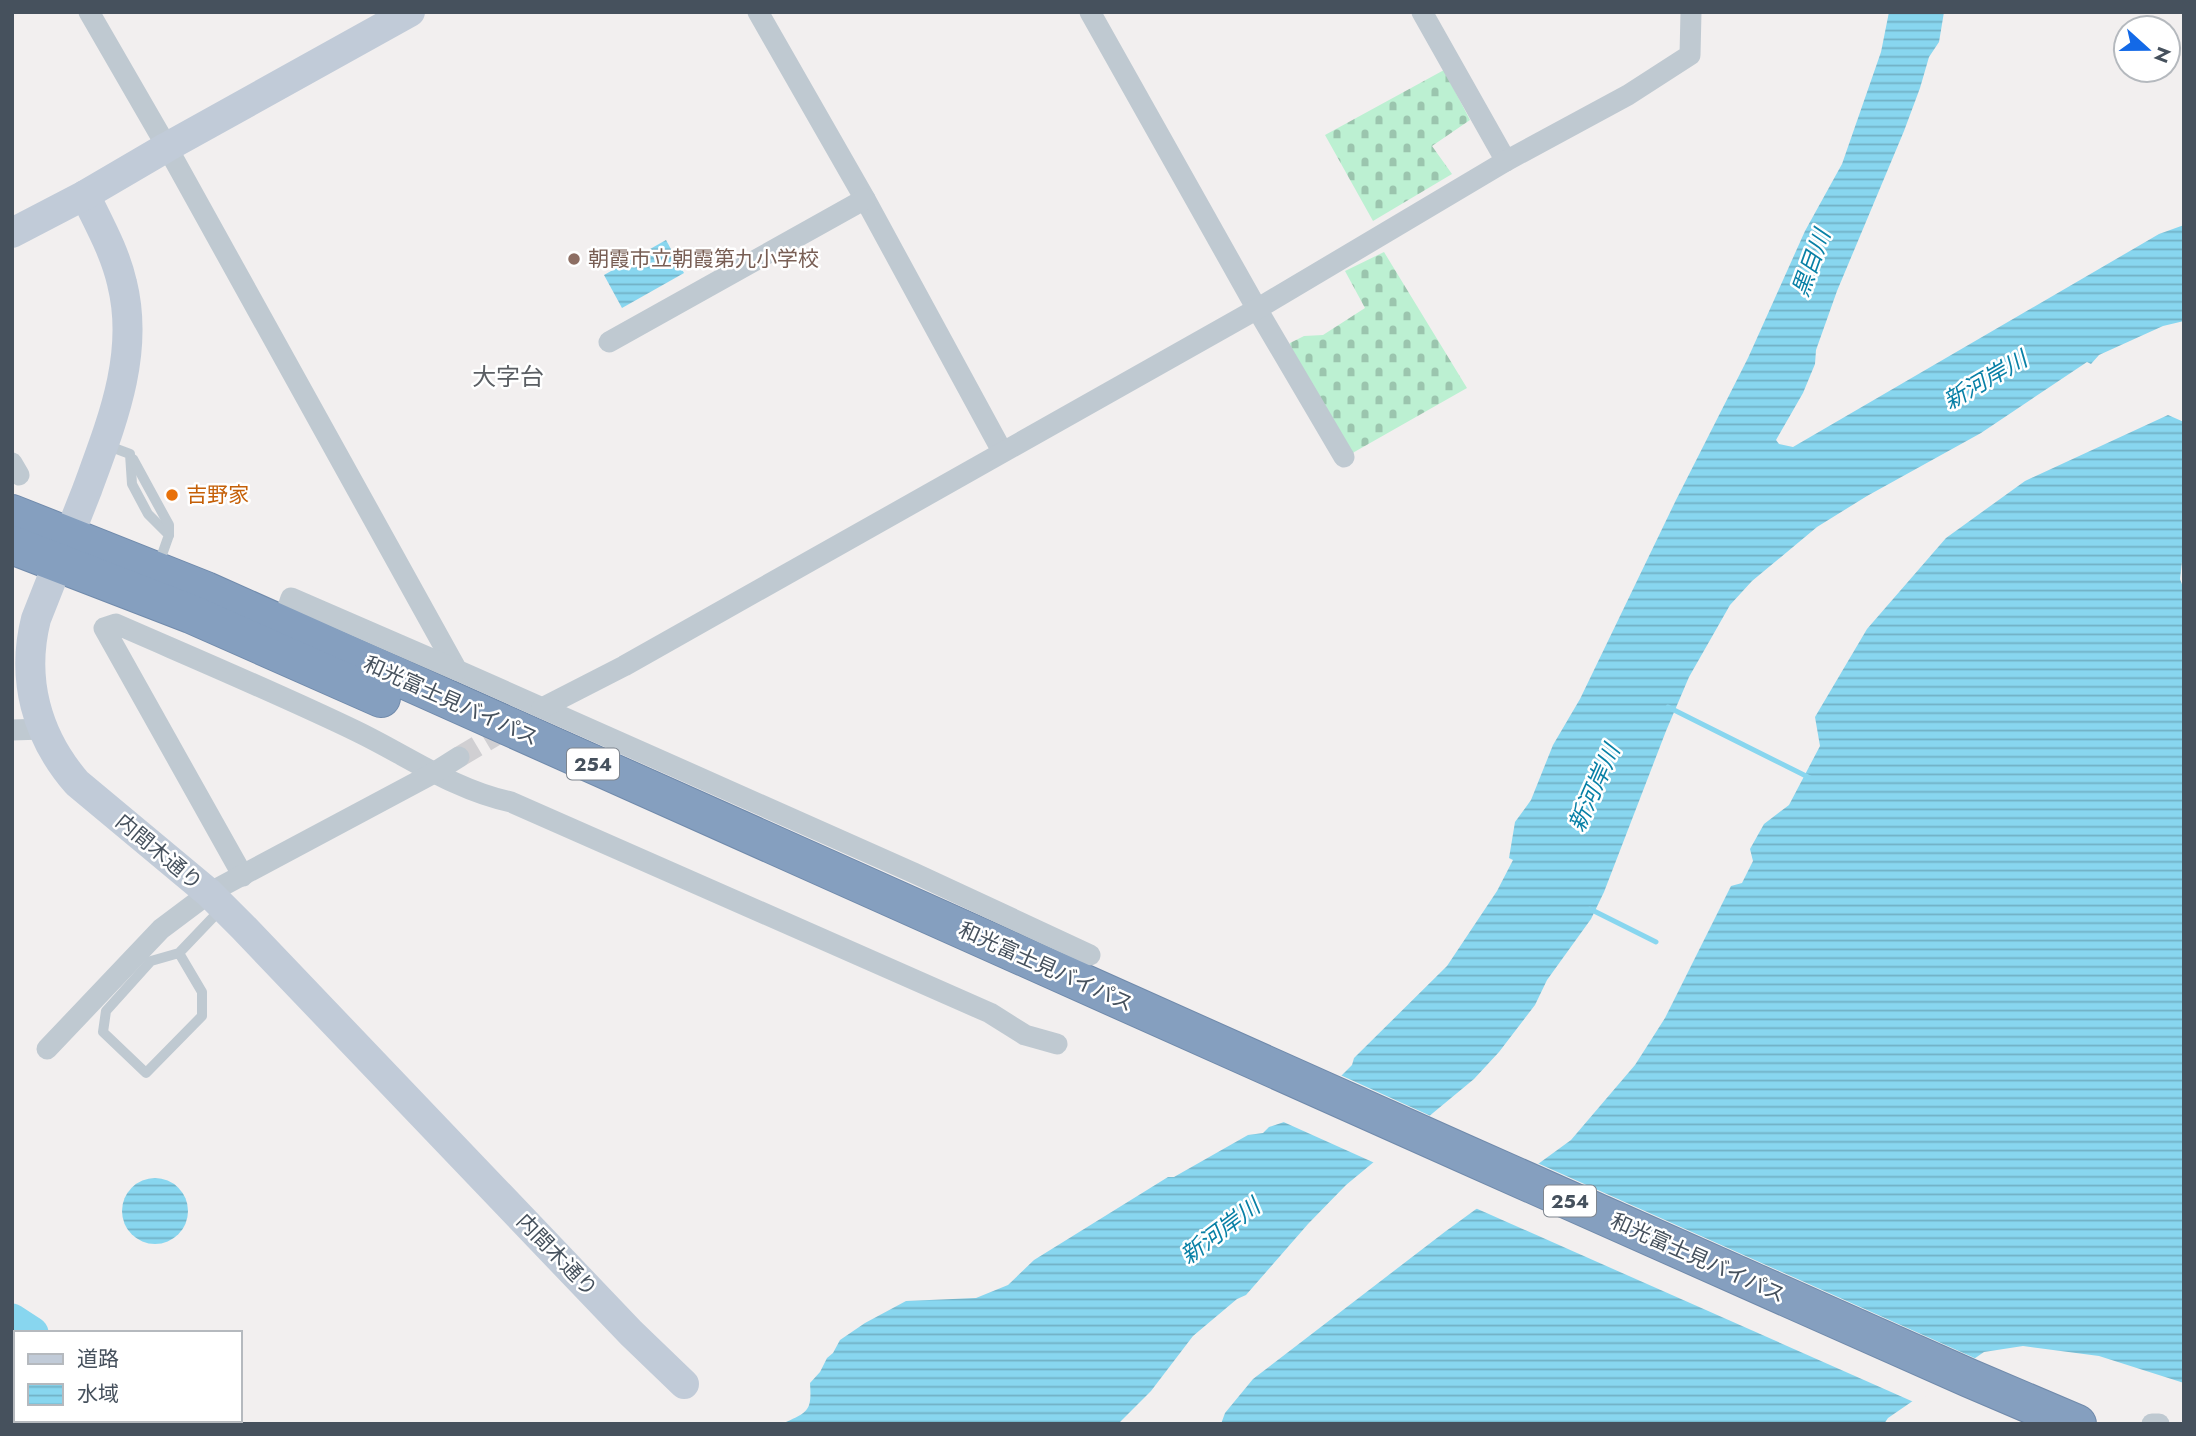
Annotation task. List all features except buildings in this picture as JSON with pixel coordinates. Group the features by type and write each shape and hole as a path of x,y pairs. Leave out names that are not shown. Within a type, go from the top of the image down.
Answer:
{"highway":[{"name":"和光富士見バイパス","path":"12,514 64,548 191,614 1158,1030 1956,1385 2077,1424"},
{"name":"和光富士見バイパス","path":"12,545 163,552 282,625 1158,1030"},
{"name":"和光富士見バイパス","path":"1956,1385 2014,1424"}],"street":[{"path":"89,12 167,147 457,670"},
{"path":"12,233 85,195 410,12"},
{"path":"758,12 865,199 1002,451"},
{"path":"1090,12 1257,309 1344,457"},
{"path":"1422,12 1506,161"},
{"path":"542,708 624,666 1257,309 1506,161 1628,95 1690,55 1691,12"},
{"name":"内間木通り","path":"85,195 117,264 123,286 127,327 124,371 117,406 117,449 64,548 36,619 31,640 31,688 43,729 62,766 77,783 216,900 631,1333 679,1378"},
{"path":"609,342 865,199"},
{"path":"282,625 291,598 914,873 1090,955"},
{"path":"243,876 104,628 116,624 353,730 401,753 432,774 487,797 511,802 990,1013 1025,1035 1057,1044"},
{"path":"12,730 43,729"},
{"path":"47,1049 162,929 216,900 243,876 459,757"},
{"path":"2152,1424 2159,1424"}],"lane":[{"path":"117,449 163,552"},
{"path":"179,953 202,992 202,1016 146,1073 103,1032 106,1011 151,961 179,953 216,900"}],"green space":[{"path":"1444,70 1470,120 1432,146 1452,174 1373,221 1325,135"},
{"path":"1384,252 1467,388 1349,455 1289,348 1290,343 1304,336 1323,335 1365,308 1345,271"}],"water":[{"path":"1889,12 1944,12 1939,42 1929,57 1904,131 1837,291 1816,350 1815,364 1803,393 1776,440 1779,444 1793,447 2159,234 2184,225 2184,321 2163,326 2099,355 2091,364 2087,362 1981,433 1817,527 1752,581 1730,605 1689,677 1604,892 1591,919 1547,980 1535,1005 1499,1052 1474,1079 1346,1185 1246,1295 1237,1299 1193,1336 1151,1391 1118,1424 782,1424 806,1410 810,1400 810,1383 840,1340 865,1323 906,1301 976,1298 1008,1285 1034,1260 1168,1177 1174,1177 1248,1135 1263,1133 1269,1127 1287,1121 1337,1080 1352,1065 1354,1058 1447,966 1497,891 1513,860 1509,858 1515,822 1531,800 1553,745 1580,699 1748,358 1805,231 1842,164 1881,52"},
{"path":"666,240 684,273 622,308 604,275"},
{"path":"2168,415 2184,422 2184,544 2180,579 2184,590 2184,1383 2099,1356 2023,1346 1984,1352 1888,1418 1884,1424 1221,1424 1225,1413 1253,1379 1446,1231 1571,1140 1635,1065 1665,1018 1731,886 1742,883 1753,861 1750,849 1764,824 1789,805 1820,746 1815,717 1867,629 1946,538 2025,481"},
{"path":"155,1178 168,1181 178,1188 185,1198 188,1211 185,1224 178,1234 168,1241 155,1244 142,1241 132,1234 125,1224 122,1211 125,1198 132,1188 142,1181"}],"pier":[{"path":"1338,1074 1433,1117 1377,1164 1279,1120 1286,1118"},
{"path":"1535,1162 1979,1360 1916,1403 1473,1207"}],"waterway":[{"path":"1668,707 1810,778"},
{"path":"1590,909 1656,942"},
{"path":"12,1320 29,1331"}],"tunnel":[{"path":"459,757 513,725"}],"place":[{"name":"朝霞市立朝霞第九小学校","path":"574,259"},
{"name":"吉野家","path":"172,495"}],"district":[{"name":"大字台","path":"508,377"}],"water label":[{"name":"黒目川","path":"1811,263"},
{"name":"新河岸川","path":"1985,380"},
{"name":"新河岸川","path":"1594,788"},
{"name":"新河岸川","path":"1220,1231"}]}
